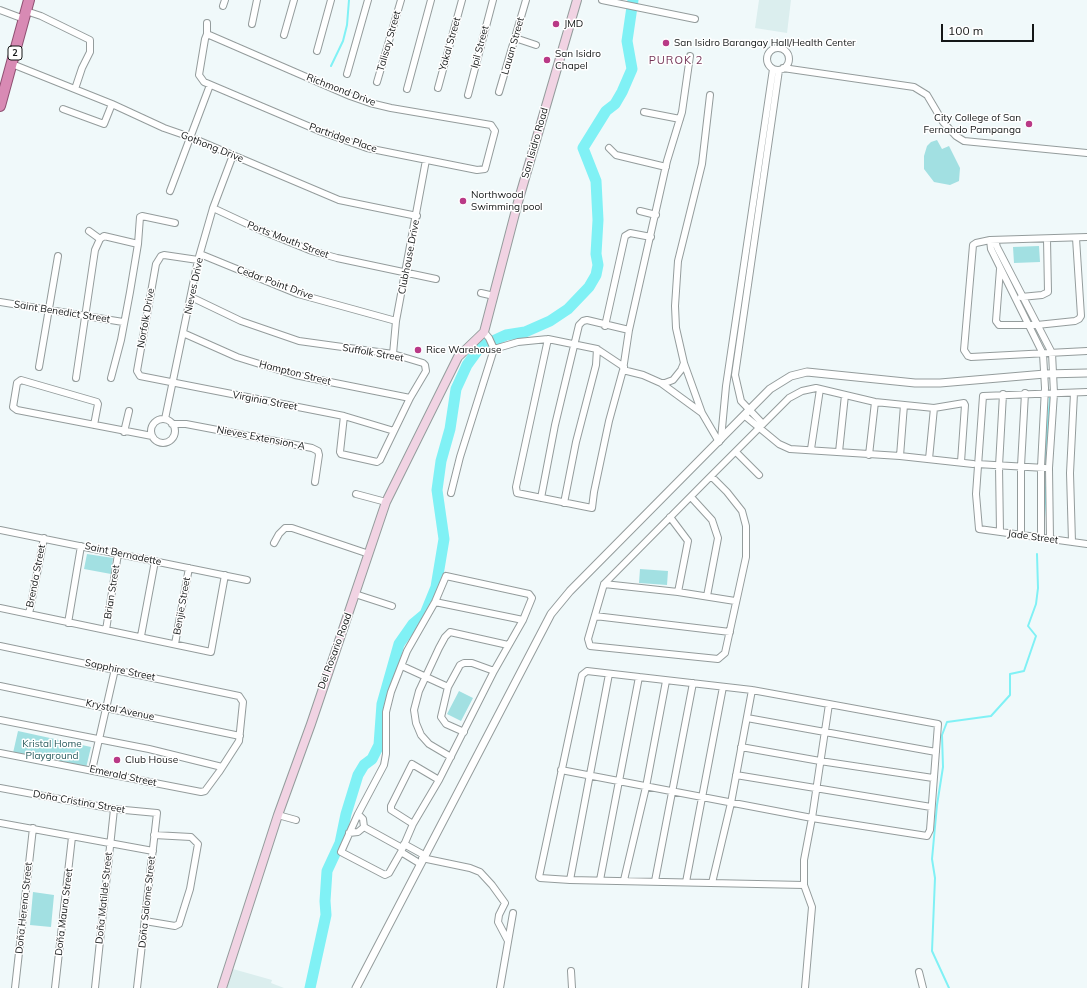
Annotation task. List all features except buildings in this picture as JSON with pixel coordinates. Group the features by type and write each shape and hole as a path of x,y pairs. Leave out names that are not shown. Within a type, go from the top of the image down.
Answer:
{"highway":[{"name":"2","path":"0,106 29,0"}],"main road":[{"name":"San Isidro Road","path":"487,335 494,296 518,202 577,0"},
{"name":"Del Rosario Road","path":"222,988 278,815 386,502 458,357 487,335"}],"street":[{"path":"252,24 257,0"},
{"path":"284,35 294,0"},
{"path":"317,51 330,0"},
{"path":"347,74 368,0"},
{"name":"Talisay Street","path":"377,82 401,0"},
{"path":"407,89 431,0"},
{"name":"Yakal Street","path":"438,88 462,0"},
{"name":"Ipil Street","path":"468,95 493,0"},
{"name":"Lauan Street","path":"499,92 526,0"},
{"path":"602,0 695,19"},
{"path":"0,10 54,22 90,40 90,52 82,68 75,89"},
{"path":"207,23 207,34"},
{"name":"Partridge Place","path":"207,34 200,63 199,75 201,79 210,85 322,132 367,148 483,170 487,162"},
{"name":"Richmond Drive","path":"207,34 350,96 370,103 491,125 495,131 487,162"},
{"path":"515,38 536,45"},
{"path":"548,339 516,490 520,495 592,508 609,422 624,368 629,330 666,167 685,97 690,56"},
{"name":"Gothong Drive","path":"12,64 112,104 164,128 190,137 339,200 417,216"},
{"path":"778,69 914,87 927,95 943,122 956,136 964,141 1087,153"},
{"path":"778,69 735,375 741,401 747,414 783,446 790,449 900,456 999,466 1049,468"},
{"path":"720,441 726,386 778,69"},
{"path":"170,191 210,85"},
{"path":"710,95 702,164 678,261 674,306 676,328 684,363 702,413 720,441"},
{"path":"64,109 104,124 112,104"},
{"path":"644,112 680,119"},
{"path":"609,148 616,155 666,167"},
{"name":"Nieves Drive","path":"165,419 199,257 213,208 233,155"},
{"name":"Clubhouse Drive","path":"393,354 396,321 417,216 426,160"},
{"name":"Ports Mouth Street","path":"213,208 260,230 312,251 337,258 436,279"},
{"path":"640,211 656,215"},
{"path":"111,378 121,340 138,244 140,217 142,216 175,223"},
{"path":"89,231 100,239"},
{"path":"605,326 625,236 630,233 651,237"},
{"path":"76,378 84,315 95,250 100,239 104,236 138,244"},
{"path":"1087,237 992,240 981,241 973,245 964,350 968,356 971,357 1087,351"},
{"path":"1000,267 996,321 999,325 1037,325 1079,320 1081,316 1076,238"},
{"path":"1015,297 1042,295 1048,292 1047,239"},
{"path":"992,240 991,249 1043,354 1045,393 1041,467 1041,538"},
{"path":"992,240 1052,353 1054,393 1049,468 1050,540"},
{"name":"Cedar Point Drive","path":"156,264 161,256 164,255 199,257 298,294 396,321"},
{"path":"39,367 58,256"},
{"name":"Norfolk Drive","path":"137,371 156,264"},
{"path":"998,291 1004,286 1010,286"},
{"path":"481,293 494,296"},
{"name":"Suffolk Street","path":"191,297 242,322 299,341 393,354 423,363 425,365 426,371 410,398 380,460 377,462 341,454 340,447 344,416"},
{"name":"Saint Benedict Street","path":"0,302 123,322"},
{"path":"541,498 555,425 579,325 583,321 629,330"},
{"name":"Hampton Street","path":"183,333 237,357 295,375 410,398"},
{"path":"451,493 460,457 494,347 487,335"},
{"path":"494,347 518,342 548,339 597,349 624,368 661,383 702,413"},
{"path":"564,503 580,425 596,365 597,349"},
{"path":"661,383 673,380 681,370 684,363"},
{"name":"Virginia Street","path":"137,371 144,378 344,416 394,431"},
{"path":"356,988 551,614 570,591 747,414 770,389 791,376 807,372 928,383 1045,374 1087,373"},
{"path":"94,425 98,404 97,402 21,380 17,383 14,407 17,410 124,432 152,436"},
{"path":"810,450 820,389"},
{"path":"711,476 727,492 742,511 746,526 746,557 735,601 725,653 718,659 590,646 588,639 604,584 711,476 736,452 789,398 802,391 820,389 875,402 934,408 960,402 965,405 961,462"},
{"path":"975,464 983,396 1025,393 1087,392"},
{"path":"1021,535 1021,466 1025,393"},
{"path":"1072,542 1070,474 1074,393"},
{"path":"1000,532 999,466 1003,394"},
{"path":"839,452 845,395"},
{"path":"869,455 875,402"},
{"path":"900,456 904,405"},
{"path":"929,459 934,408"},
{"path":"124,432 128,411"},
{"path":"165,419 172,424 174,432 169,441 157,442 152,436 152,426 157,420 165,419"},
{"name":"Nieves Extension-A","path":"172,424 193,426 312,448 318,451 319,455 315,482"},
{"path":"736,452 760,476"},
{"name":"Jade Street","path":"975,464 979,529 1087,544"},
{"path":"356,494 386,502"},
{"path":"691,497 706,511 712,520 718,538 707,596"},
{"path":"670,517 688,541 678,592"},
{"path":"274,543 279,534 285,528 292,528 369,554"},
{"name":"Saint Bernadette","path":"0,530 247,580"},
{"name":"Brenda Street","path":"28,614 44,538"},
{"path":"68,622 81,546"},
{"name":"Brian Street","path":"106,630 118,554"},
{"path":"141,636 155,561"},
{"name":"Benjie Street","path":"175,644 189,568"},
{"path":"0,608 141,636 208,652 212,650 225,575"},
{"path":"446,576 530,594 532,598 523,620 508,644 439,780 413,824 389,873 385,875 342,852 358,814 384,765 386,754 386,712 407,651 435,602 446,576"},
{"path":"604,584 678,592 735,601"},
{"path":"355,594 392,606"},
{"path":"435,602 523,620"},
{"path":"595,616 730,632"},
{"path":"451,756 429,744 421,735 416,724 414,710 415,702 425,676 445,637 450,632 508,644"},
{"name":"Sapphire Street","path":"0,646 239,696 243,702 240,736"},
{"path":"464,732 446,724 441,717 448,687 460,665 464,663 472,663 494,671"},
{"path":"402,666 448,687"},
{"path":"92,770 115,669"},
{"path":"561,770 812,818 927,836 930,830 933,778 939,727 935,722 752,690 587,671 582,675 561,770 539,877 570,880 804,885"},
{"path":"570,880 591,776 609,674"},
{"path":"600,880 639,677"},
{"path":"624,880 646,787 666,681"},
{"path":"655,881 693,683"},
{"name":"Krystal Avenue","path":"0,686 240,736"},
{"path":"686,882 723,687"},
{"path":"712,883 736,775 752,690"},
{"path":"805,988 812,907 804,885 804,860 812,818 829,704"},
{"path":"747,718 936,752"},
{"path":"0,720 149,749 222,767 234,751 240,736"},
{"path":"741,747 820,761 933,778"},
{"name":"Emerald Street","path":"0,753 199,792 204,791 222,767"},
{"path":"413,824 391,810 391,806 412,764 439,780"},
{"path":"736,775 931,808"},
{"name":"Doña Cristina Street","path":"0,788 114,809 155,812 157,816"},
{"name":"Doña Matilde Street","path":"94,988 114,809"},
{"path":"358,814 363,819 364,827"},
{"path":"278,815 296,820"},
{"name":"Doña Salome Street","path":"137,988 157,816"},
{"path":"0,823 153,851"},
{"path":"364,827 422,859 470,868 480,872 505,903 499,915 498,922 508,941"},
{"path":"349,833 358,832 364,827"},
{"name":"Doña Herena Street","path":"15,988 33,828"},
{"path":"145,921 175,926 179,924 190,889 198,844 192,837 154,835"},
{"name":"Doña Maura Street","path":"55,988 72,836"},
{"path":"402,848 422,859"},
{"path":"500,988 513,913"},
{"path":"571,971 572,988"},
{"path":"919,972 924,988"}],"shaded area":[{"path":"759,0 791,0 787,33 755,28"},
{"path":"233,969 272,980 271,983 284,988 227,988"}],"green space":[{"path":"937,140 942,149 949,146 960,168 959,181 950,185 934,182 924,169 924,156 927,146 931,142"},
{"path":"1039,246 1040,262 1014,263 1013,247"},
{"path":"87,554 113,558 111,574 84,569"},
{"path":"640,569 668,571 667,585 639,583"},
{"path":"459,691 473,698 461,721 447,714"},
{"name":"Kristal Home Playground","path":"18,731 91,747 86,768 13,753"},
{"path":"33,892 54,895 51,927 30,925"}],"waterway":[{"path":"331,66 343,41 347,25 349,0"},
{"path":"310,988 326,915 325,901 327,871 340,843 346,814 358,775 364,765 372,759 379,745 382,704 399,644 413,624 425,614 436,587 444,539 437,490 441,461 450,429 456,389 467,365 480,347 506,335 525,332 550,321 568,309 589,287 596,275 598,265 596,254 598,220 596,181 583,148 606,111 615,104 632,69 627,41 633,0"},
{"path":"1044,467 1050,398"},
{"path":"1044,473 1047,518"},
{"path":"949,988 932,951 935,878 932,859 937,805 943,767 942,735 947,722 991,716 1010,695 1010,674 1024,671 1036,636 1028,626 1036,604 1038,588 1037,554"}],"place":[{"name":"JMD","path":"556,24"},
{"name":"San Isidro Barangay Hall/Health Center","path":"666,43"},
{"name":"San Isidro Chapel","path":"547,60"},
{"name":"City College of San Fernando Pampanga","path":"1029,124"},
{"name":"Northwood Swimming pool","path":"463,201"},
{"name":"Rice Warehouse","path":"418,350"},
{"name":"Club House","path":"117,760"}],"district":[{"name":"PUROK 2","path":"676,61"}]}
